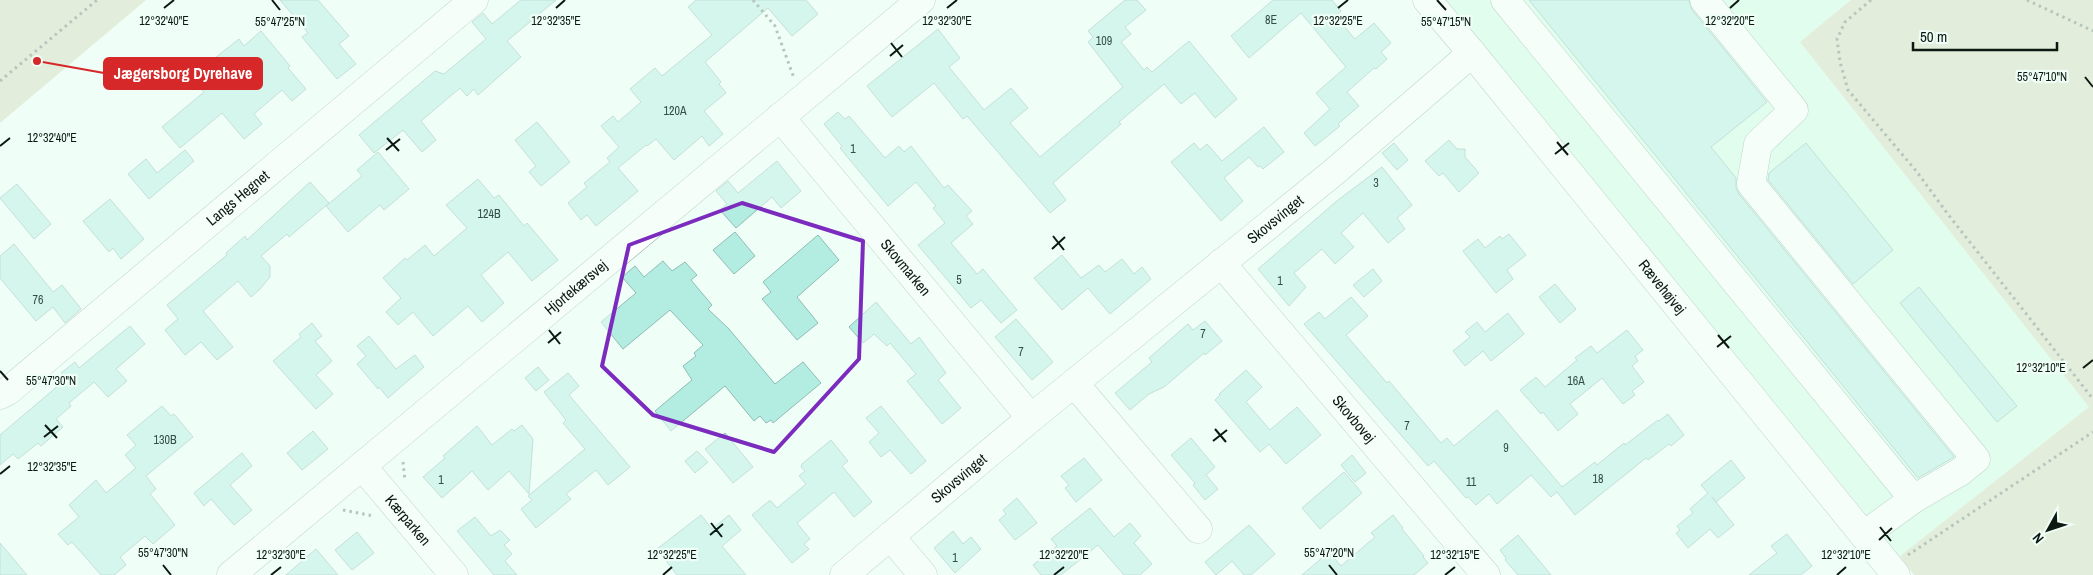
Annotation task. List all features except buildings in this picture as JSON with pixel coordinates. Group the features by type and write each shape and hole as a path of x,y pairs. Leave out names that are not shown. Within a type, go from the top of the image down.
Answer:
{"street":[{"name":"Langs Hegnet","path":"0,395 23,378 474,0"},
{"name":"Hjortekærsvej","path":"231,575 921,0"},
{"name":"Rævehøjvej","path":"1408,0 1467,58 1864,535 1887,572"},
{"name":"Rævehøjvej","path":"1427,0 1467,58 1887,572"},
{"path":"1505,0 1906,490 1915,498"},
{"path":"1704,0 1794,110 1758,144 1751,184 1976,459 1960,472 1915,498 1864,535"},
{"name":"Skovsvinget","path":"844,575 1031,418 1334,172 1467,58"},
{"name":"Skovmarken","path":"780,117 1031,418"},
{"name":"Skovbovej","path":"1221,263 1486,575"},
{"path":"1074,383 1198,529"},
{"name":"Kærparken","path":"362,466 454,575"},
{"path":"890,536 923,575"}],"path":[{"path":"0,82 97,0"},
{"path":"753,0 775,26 802,99"},
{"path":"1871,0 1844,22 1837,39 1840,62 1848,90 1917,172 2093,399"},
{"path":"2027,0 2093,31"},
{"path":"1887,572 2015,483 2093,432"},
{"path":"314,505 409,522"}],"highlighted area":[{"path":"742,203 863,241 859,359 774,452 653,415 602,366 629,245"}],"shaded area":[{"path":"0,0 146,0 0,123"},
{"path":"1445,0 1851,0 1800,42 2089,407 1900,556"},
{"path":"1851,0 2093,0 2093,575 1914,575 1900,556 2089,407 1800,42"}],"place":[{"name":"Jægersborg Dyrehave","path":"37,61"}]}
